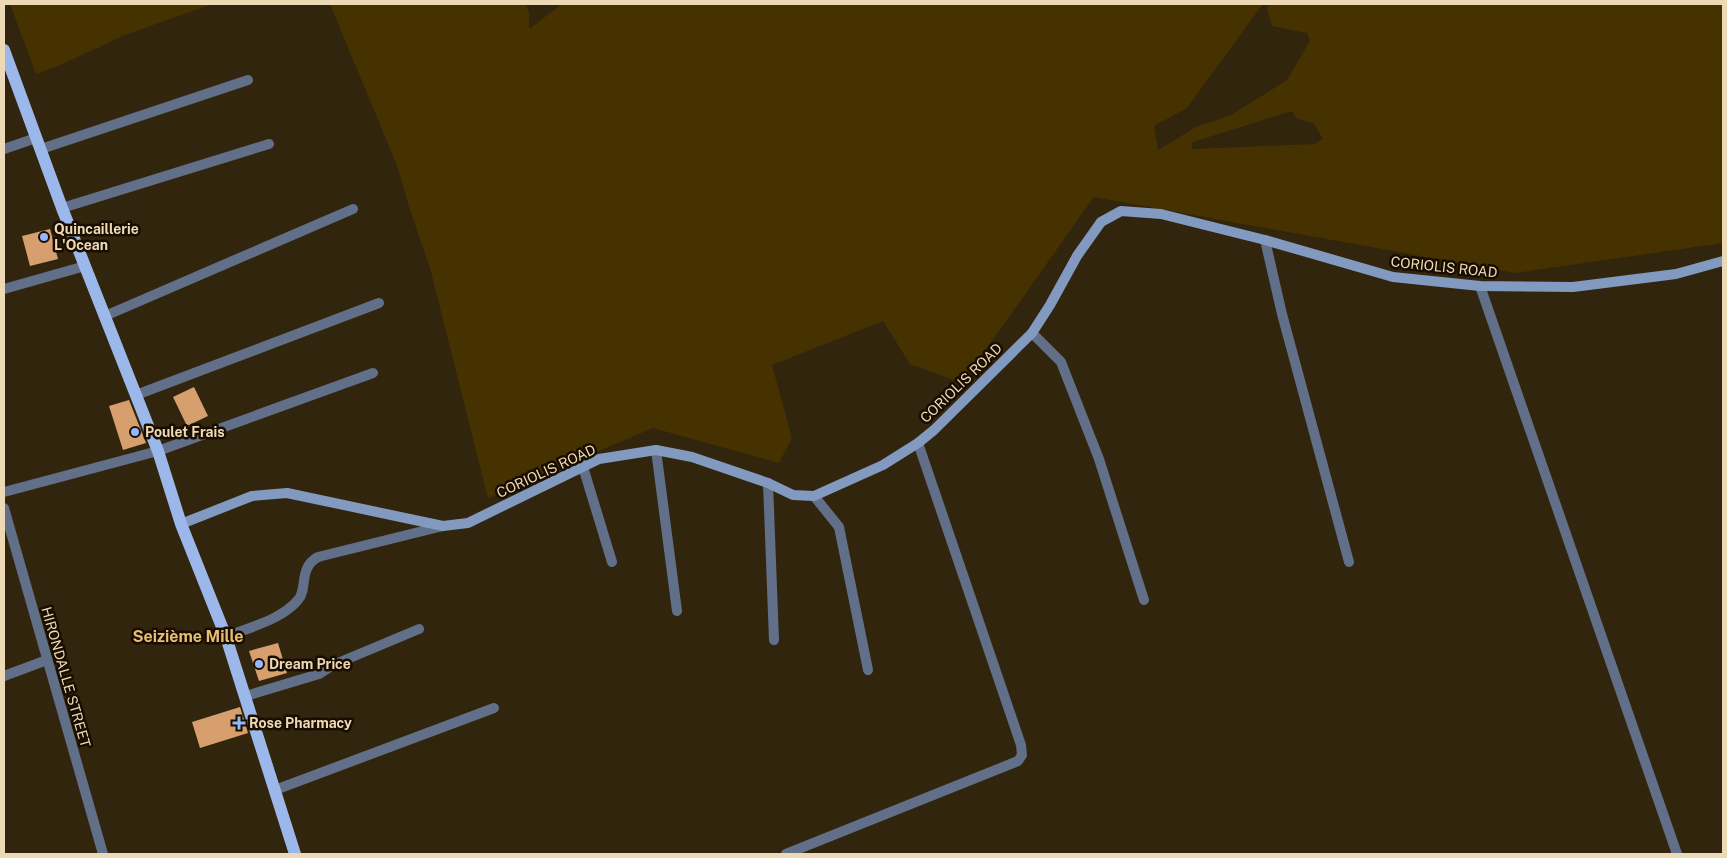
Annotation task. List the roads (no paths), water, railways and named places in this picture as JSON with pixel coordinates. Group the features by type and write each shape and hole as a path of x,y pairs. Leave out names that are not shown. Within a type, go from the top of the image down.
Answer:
{"main road":[{"path":"4,50 62,208 158,451 181,524 226,637 295,854"},
{"name":"CORIOLIS ROAD","path":"181,524 252,496 287,493 443,526 468,523 599,459 656,450 692,457 768,483 793,494 814,496 883,465 918,443 1032,333 1050,306 1077,256 1101,222 1121,211 1161,214 1265,240 1392,277 1480,286 1573,287 1676,274 1723,260"}],"street":[{"path":"4,149 39,143 248,80"},
{"path":"62,208 269,144"},
{"path":"105,316 353,209"},
{"path":"1265,240 1282,314 1349,562"},
{"path":"4,289 85,266"},
{"path":"1480,286 1677,854"},
{"path":"136,395 379,303"},
{"path":"1032,333 1061,362 1099,459 1144,600"},
{"path":"4,492 158,451 373,373"},
{"path":"786,854 1018,762 1022,754 1022,745 918,443"},
{"path":"656,450 677,611"},
{"path":"583,467 612,562"},
{"path":"768,483 774,640"},
{"path":"814,496 839,526 868,670"},
{"name":"HIRONDALLE STREET","path":"4,508 103,854"},
{"path":"226,637 283,614 299,599 305,574 312,560 443,526"},
{"path":"246,696 319,674 333,665 419,628"},
{"path":"4,676 47,660"},
{"path":"275,790 494,708"}],"place":[{"name":"Quincaillerie L'Ocean","path":"44,237"},
{"name":"Poulet Frais","path":"135,432"},
{"name":"Dream Price","path":"259,664"},
{"name":"Rose Pharmacy","path":"239,723"}],"district":[{"name":"Seizième Mille","path":"188,636"}]}
